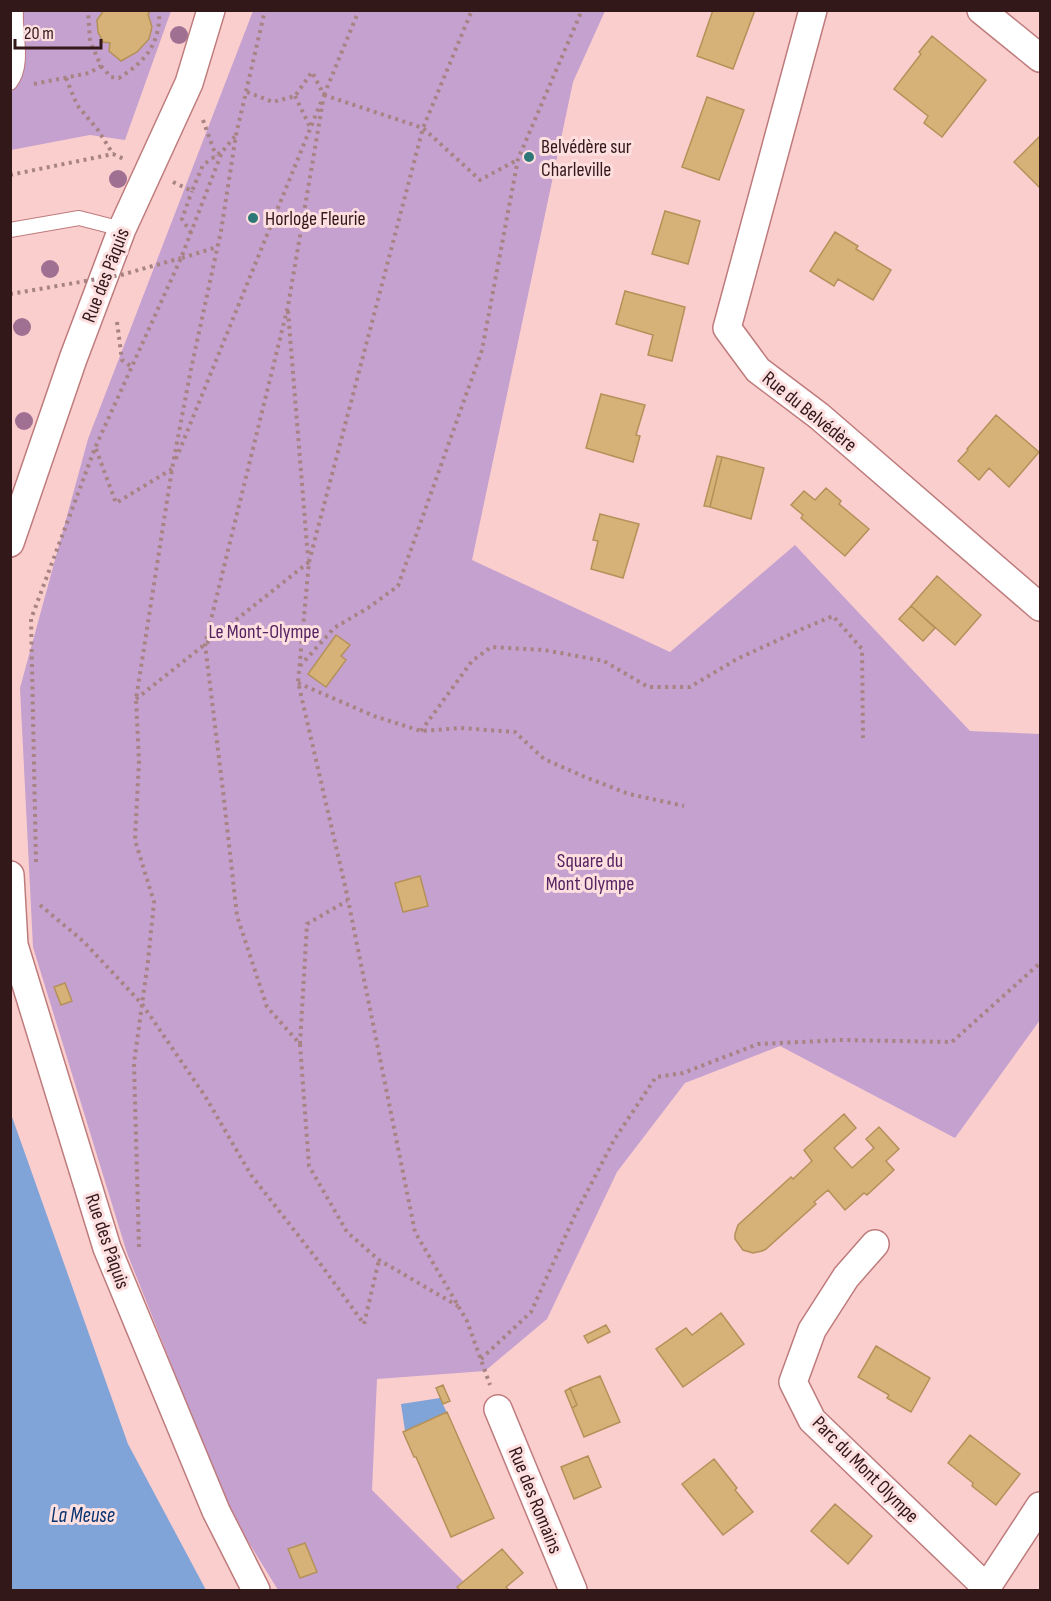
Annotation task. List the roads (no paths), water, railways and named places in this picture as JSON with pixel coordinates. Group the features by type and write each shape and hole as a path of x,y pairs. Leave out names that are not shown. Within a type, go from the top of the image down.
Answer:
{"street":[{"name":"Rue des Pâquis","path":"10,543 73,359 122,230 189,83 211,10"},
{"name":"Rue du Belvédère","path":"813,10 727,328 758,370 819,416 1041,607"},
{"path":"981,10 1041,58"},
{"name":"Rue des Pâquis","path":"10,875 14,945 107,1248 216,1511 256,1590"},
{"name":"Parc du Mont Olympe","path":"875,1244 846,1277 812,1330 793,1382 812,1420 986,1589"},
{"name":"Rue des Romains","path":"498,1409 573,1590"},
{"path":"986,1589 1041,1506"}],"lane":[{"path":"10,82 15,75 18,60 16,10"},
{"path":"10,230 80,218 122,230"}],"water":[{"name":"La Meuse","path":"11,1114 128,1444 206,1590 11,1590"},
{"path":"440,1398 447,1413 405,1431 401,1404"}],"place":[{"name":"Belvédère sur Charleville","path":"529,157"},
{"name":"Horloge Fleurie","path":"253,218"}],"park label":[{"name":"Le Mont-Olympe","path":"264,631"},
{"name":"Square du Mont Olympe","path":"590,872"}]}
